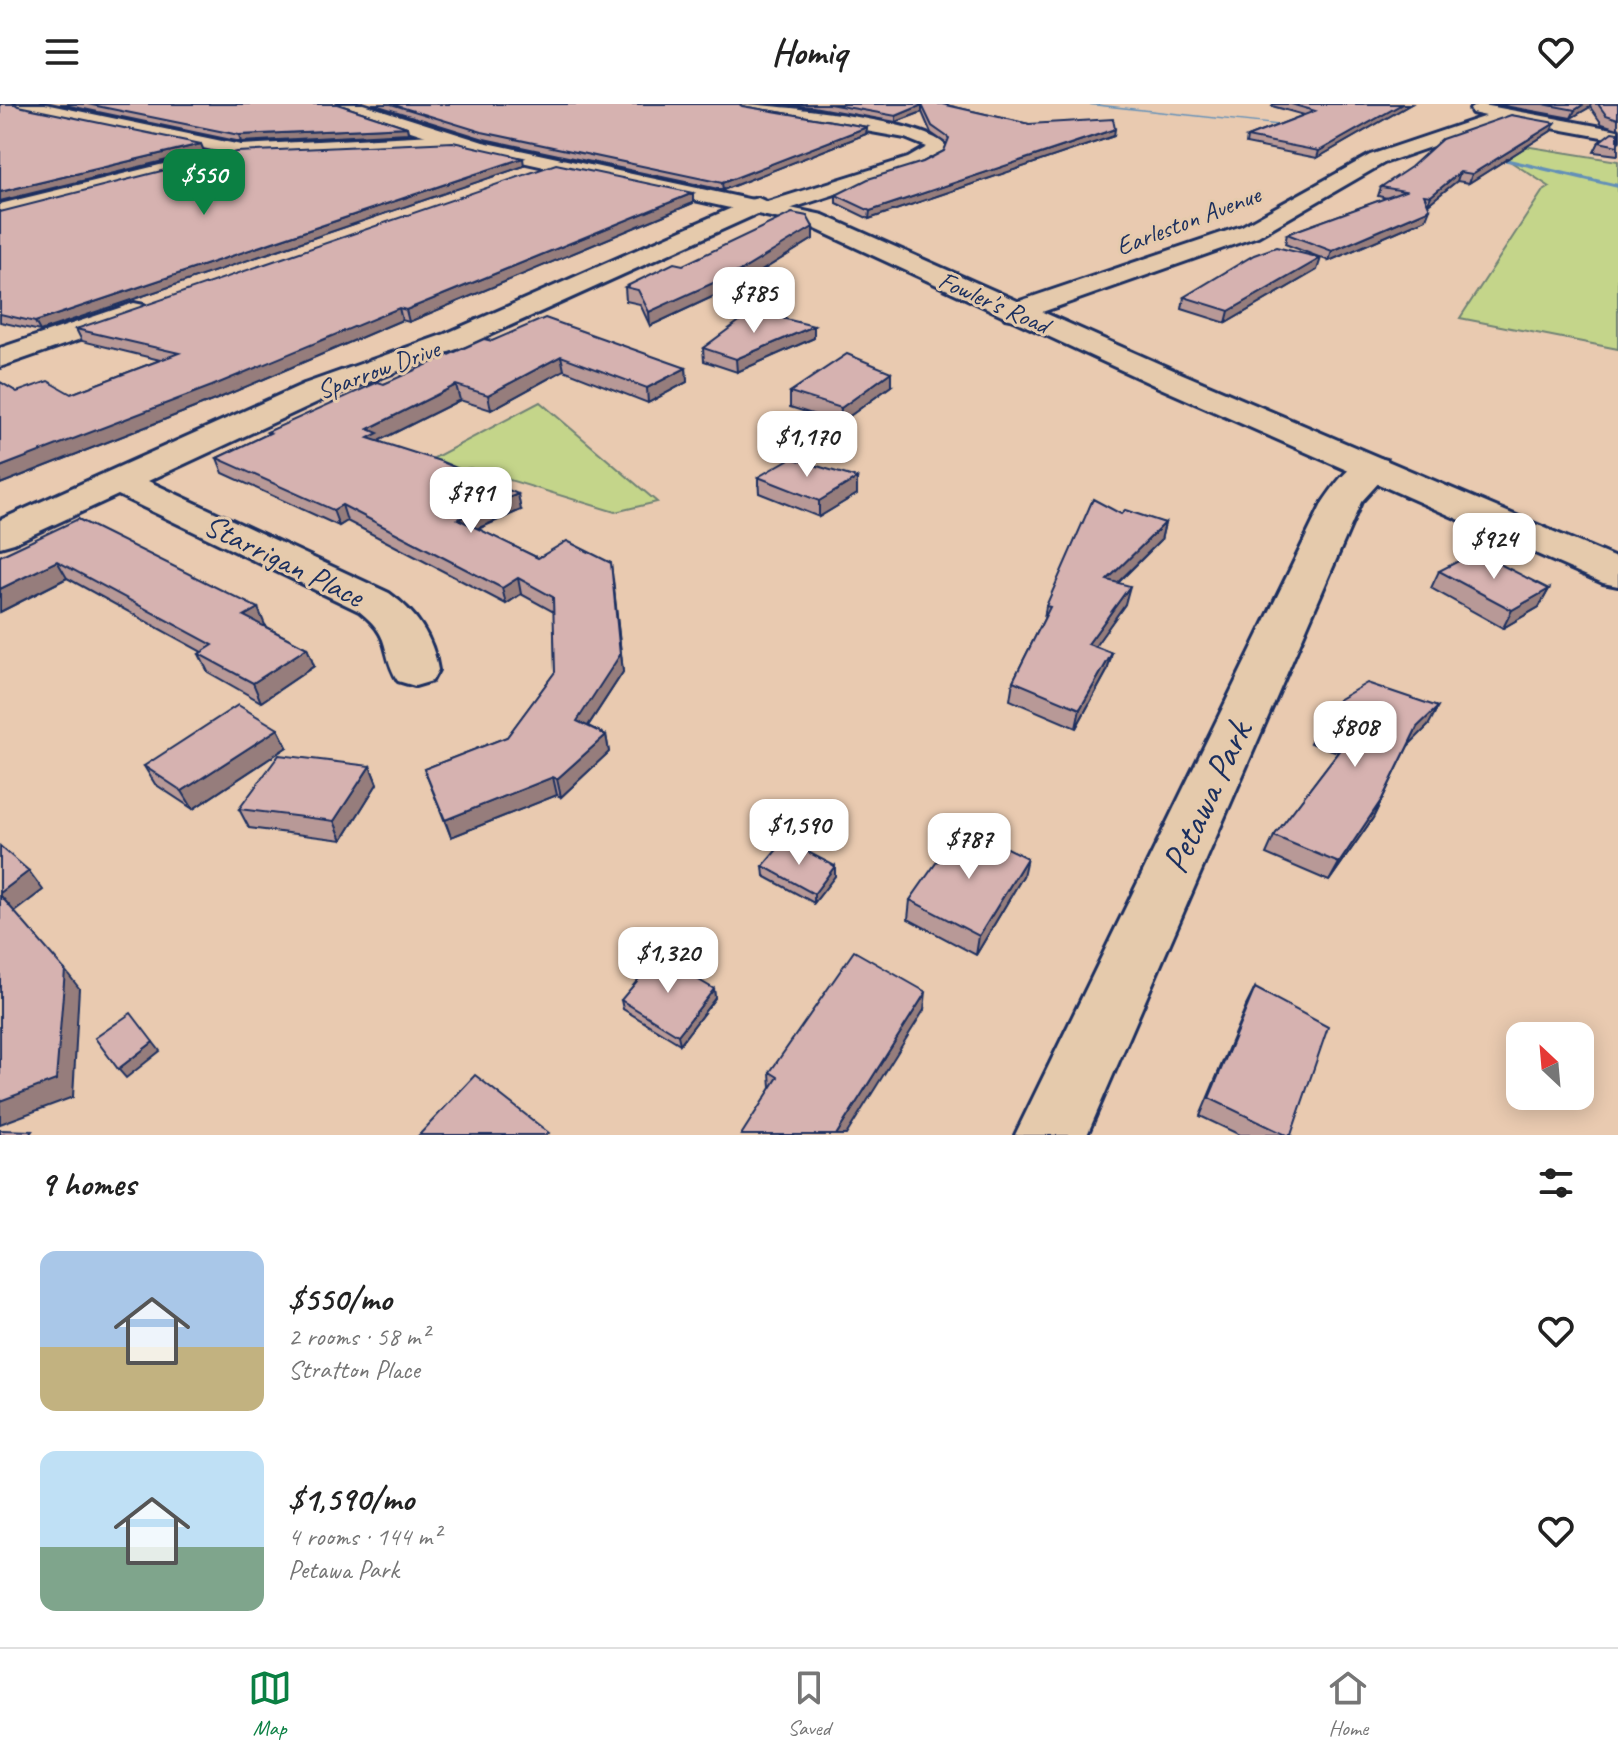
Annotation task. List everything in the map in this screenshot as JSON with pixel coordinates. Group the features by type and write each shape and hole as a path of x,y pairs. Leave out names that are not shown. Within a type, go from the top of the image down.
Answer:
{"street":[{"path":"21,104 241,151"},
{"name":"Fowler's Road","path":"346,104 453,140 764,206 825,225 1015,312 1618,574"},
{"name":"Sparrow Drive","path":"0,535 315,391 444,345 764,206 923,159 934,153 937,146 926,138 909,133 743,104"},
{"path":"1466,107 1618,135"},
{"name":"Earleston Avenue","path":"1015,312 1250,231 1377,159 1508,114"},
{"path":"0,211 241,151 453,140"},
{"path":"514,179 555,164"},
{"path":"0,358 157,303"},
{"name":"Petawa Park","path":"1051,1135 1342,502 1356,482 1374,468"},
{"name":"Starrigan Place","path":"119,481 374,602 404,630 411,644 415,670"}],"green space":[{"path":"1474,138 1618,161 1618,349 1460,318 1542,192 1550,187"},
{"path":"540,402 657,502 615,512 470,468 461,470 430,460"}],"building":[{"path":"0,104 15,104 201,144 0,192"},
{"path":"87,104 337,104 407,127 239,135"},
{"path":"391,104 739,104 867,127 722,183 482,132"},
{"path":"829,104 942,104 1029,124 1113,119 1115,129 870,211 836,195 868,179 923,162 944,151 949,138 932,126 922,105 896,116"},
{"path":"1291,104 1402,104 1319,151 1247,137 1315,111"},
{"path":"1543,104 1584,104 1575,110"},
{"path":"1598,104 1618,104 1618,119 1606,115"},
{"path":"1511,115 1555,123 1472,174 1460,172 1431,196 1424,195 1430,209 1332,251 1287,234 1405,191 1381,187 1411,167 1442,139"},
{"path":"1612,132 1618,133 1618,146 1599,142"},
{"path":"453,142 523,158 35,322 0,314 0,212 236,152"},
{"path":"556,164 693,193 406,310 399,308 212,386 0,467 0,382 17,392 48,381 71,394 179,353 76,329"},
{"path":"792,213 807,216 813,227 742,270 649,312 638,290 625,287 674,263 683,265"},
{"path":"1276,247 1321,258 1229,311 1184,297 1254,255"},
{"path":"753,311 814,326 736,359 703,348"},
{"path":"545,318 686,368 647,388 561,356 488,395 456,385 368,429 378,433 368,438 440,461 518,494 458,519 538,558 567,541 611,563 620,655 577,721 606,735 557,779 553,777 445,820 424,769 507,737 555,672 553,597 518,578 502,588 342,505 333,510 217,458 378,382 384,384 484,339 492,341"},
{"path":"847,354 891,372 841,408 790,392"},
{"path":"791,458 857,478 819,501 758,477"},
{"path":"1093,499 1121,514 1125,510 1165,523 1107,580 1130,586 1088,644 1112,653 1080,709 1013,681 1050,607 1046,606"},
{"path":"78,519 258,608 244,616 307,648 253,683 199,654 213,645 57,561 0,589 0,556"},
{"path":"1476,552 1549,589 1512,610 1439,571"},
{"path":"1367,683 1438,707 1417,727 1382,799 1339,863 1274,836 1351,735 1318,725 1338,700"},
{"path":"238,705 278,729 182,791 144,766"},
{"path":"279,755 370,766 334,821 239,809"},
{"path":"962,826 1027,858 979,936 910,900"},
{"path":"785,840 835,866 814,894 763,866"},
{"path":"0,846 29,871 0,893"},
{"path":"0,895 65,970 56,1080 0,1101"},
{"path":"854,951 926,992 836,1135 741,1135 778,1077 770,1072"},
{"path":"658,956 714,989 678,1035 621,1000"},
{"path":"1255,988 1328,1027 1291,1135 1209,1098"},
{"path":"131,1013 153,1042 118,1069 95,1038"},
{"path":"475,1075 549,1133 419,1135"},
{"path":"0,1130 32,1131 29,1135 0,1135"}],"waterway":[{"path":"1082,104 1292,126"},
{"path":"1492,157 1618,186"}]}
